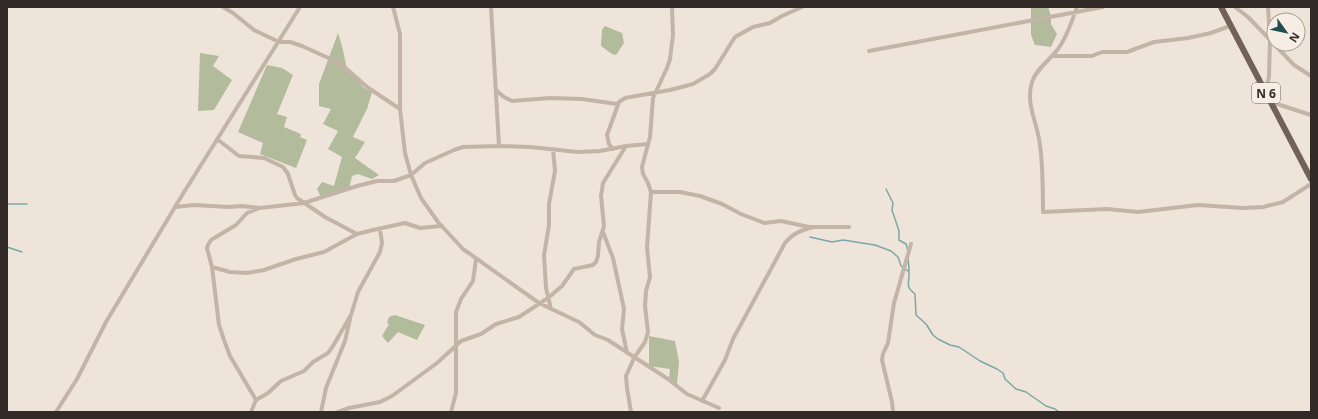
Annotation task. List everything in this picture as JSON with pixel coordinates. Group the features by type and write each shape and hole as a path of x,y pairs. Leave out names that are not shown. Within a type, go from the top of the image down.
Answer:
{"main road":[{"name":"N 6","path":"1221,7 1311,179"}],"street":[{"path":"223,7 254,30 279,42 290,42 336,61 366,87 400,109"},
{"path":"56,412 77,379 106,322 175,207 300,7"},
{"path":"393,7 400,34 400,109 405,149 411,175 423,201 442,226 461,247 476,259 539,303 579,322 595,336 608,340 668,379 687,394 719,408"},
{"path":"491,7 499,146"},
{"path":"631,412 626,376 634,358 645,342 648,332 645,306 646,292 650,277 646,247 651,192 643,174 642,167 651,131 652,105 655,93 670,59 673,35 672,7"},
{"path":"613,148 609,144 607,135 617,104 625,98 689,85 705,77 715,69 735,38 753,27 770,23 802,7"},
{"path":"1077,7 1062,43 1036,74 1032,82 1030,101 1040,146 1044,179 1043,212 1095,209 1138,212 1198,205 1244,208 1263,207 1283,202 1311,184"},
{"path":"869,51 1103,7"},
{"path":"1235,7 1248,16 1266,35"},
{"path":"1052,56 1092,56 1102,52 1127,52 1154,42 1188,38 1211,33 1230,26"},
{"path":"1266,94 1269,76 1270,52"},
{"path":"1282,52 1294,65 1311,76"},
{"path":"496,90 512,101 550,98 582,99 617,104"},
{"path":"1270,102 1311,115"},
{"path":"218,139 239,156 264,158 283,167 288,174 295,195 324,217 357,234"},
{"path":"175,207 194,205 260,208 304,203 377,181 394,181 411,175 425,163 463,147 530,147 578,152 648,144"},
{"path":"338,412 349,408 380,402 392,396 437,363 456,344 480,334 496,324 519,317 548,298 562,286 574,269 593,265 598,256 598,242 603,232 604,218 601,196 603,183 626,146"},
{"path":"551,309 546,288 544,251 549,225 549,204 555,171 553,150"},
{"path":"651,192 687,193 722,204 758,222 770,223 781,221 814,227 849,227"},
{"path":"256,400 230,356 219,325 212,267 207,248 209,242 236,225 247,213 260,208"},
{"path":"212,267 230,272 248,273 264,270 296,259 324,252 357,234 405,223 423,228 442,226"},
{"path":"702,401 725,360 733,339 785,242 790,236 814,227"},
{"path":"321,412 326,388 345,341 358,292 380,252 382,243 380,229"},
{"path":"603,232 613,258 624,309 622,329 627,353"},
{"path":"894,412 882,360 888,343 894,303 911,244"},
{"path":"451,412 456,393 456,312 461,299 473,281 476,259"},
{"path":"251,412 256,400 268,393 277,383 304,371 313,362 328,353 339,338 351,315"}],"green space":[{"path":"1031,7 1048,7 1051,16 1051,24 1057,34 1051,47 1035,45 1031,35"},
{"path":"605,26 622,33 624,43 616,55 612,54 601,46 602,30"},
{"path":"338,33 347,69 364,88 372,92 367,109 353,137 365,142 355,158 379,175 372,179 358,174 352,176 349,189 321,197 317,189 322,182 334,186 342,157 328,149 338,131 323,124 331,109 319,106 319,84"},
{"path":"200,53 219,56 213,66 232,80 214,110 198,111"},
{"path":"267,65 282,68 293,75 277,114 287,117 284,127 301,134 300,137 307,140 296,168 260,154 263,143 238,132"},
{"path":"395,315 425,325 417,340 398,332 388,343 382,336 389,324 387,323 389,317"},
{"path":"649,336 675,341 679,362 677,384 669,380 670,369 649,366"}],"waterway":[{"path":"886,189 893,203 892,210 899,231 899,240 906,244 908,251"},
{"path":"7,204 27,204"},
{"path":"810,237 832,242 843,240 875,245 891,251 898,257 901,266 908,271"},
{"path":"7,247 22,252"},
{"path":"908,259 908,285 915,294 916,315 926,324 933,335 950,345 959,347 980,361 997,369 1003,373 1005,379 1016,389 1026,392 1046,406 1059,412"}]}
